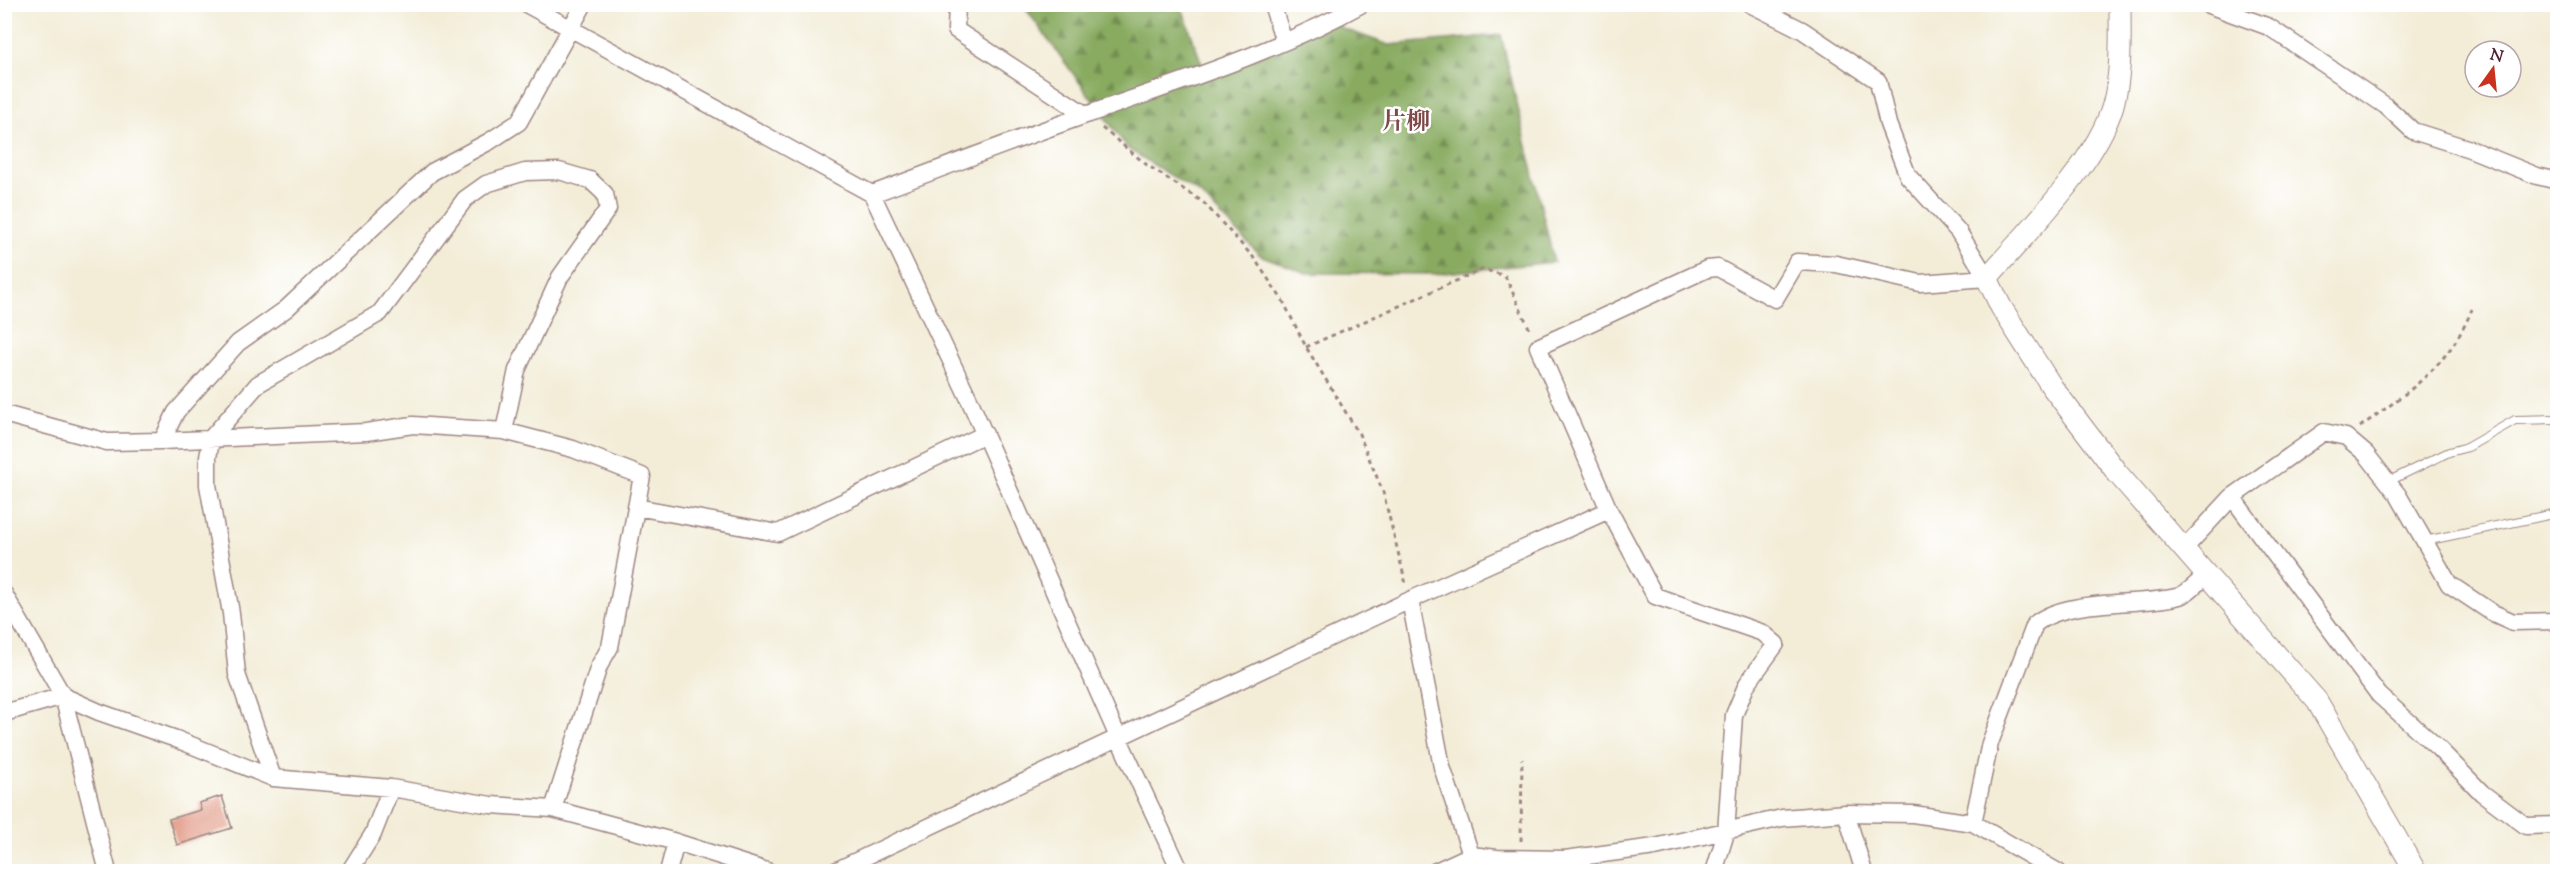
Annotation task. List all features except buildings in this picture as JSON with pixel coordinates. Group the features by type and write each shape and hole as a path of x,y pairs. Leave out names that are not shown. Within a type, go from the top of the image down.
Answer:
{"street":[{"path":"526,4 872,194 984,434 1118,737 1181,872"},
{"path":"162,441 176,412 238,343 286,309 432,172 490,141 519,122 584,4"},
{"path":"957,4 956,30 1086,115"},
{"path":"1272,4 1284,42"},
{"path":"872,194 1086,115 1150,94 1284,42 1362,4"},
{"path":"1714,872 1726,833 1734,716 1747,684 1776,644 1763,633 1655,596 1609,510 1538,346 1707,269 1718,268 1775,298 1797,262 1836,264 1920,283 1988,278 2077,173 2106,124 2120,76 2120,4"},
{"path":"2206,4 2269,27 2386,106 2413,131 2470,149 2537,176 2558,181"},
{"path":"1751,5 1802,30 1878,81 1888,124 1908,176 1958,231 1988,278 2001,307 2052,387 2118,474 2317,701 2416,872"},
{"path":"273,778 237,674 231,614 208,485 208,457 212,437 258,384 380,313 465,199 486,184 525,172 559,171 590,180 605,194 608,209 560,276 517,370 504,431"},
{"path":"4,414 106,442 366,432 413,425 504,431 573,449 642,476 610,647 599,666 553,809"},
{"path":"2183,550 2232,497 2324,432 2346,437 2366,454 2398,495 2449,584 2491,612 2513,622 2558,621"},
{"path":"636,507 778,533 984,434"},
{"path":"2232,497 2379,695 2438,748 2482,793 2526,826 2558,825"},
{"path":"833,872 1410,600 1609,510"},
{"path":"1973,823 1990,743 2035,624 2045,616 2082,607 2179,597 2206,575"},
{"path":"4,594 63,696 108,872"},
{"path":"1410,600 1442,767 1471,855"},
{"path":"4,713 63,696 99,712 176,739 273,778 391,788 491,805 553,809 676,842 770,872"},
{"path":"349,872 373,834 391,788"},
{"path":"1846,813 1864,872"},
{"path":"1434,872 1471,855 1495,865 1521,858 1565,859 1655,847 1726,833 1782,818 1846,813 1913,814 1973,823 2058,872"},
{"path":"668,872 676,842"}],"lane":[{"path":"2387,482 2449,452 2468,447 2515,420 2558,419"},
{"path":"2425,541 2558,513"}],"path":[{"path":"1086,115 1147,165 1203,202 1254,258 1282,301 1306,347 1359,434 1383,492 1410,600"},
{"path":"1306,347 1483,269 1505,276 1538,346"},
{"path":"2346,437 2431,372 2451,350 2472,309"},
{"path":"1521,858 1522,759"}],"green space":[{"path":"1023,5 1181,5 1206,76 1336,23 1344,29 1389,45 1501,35 1554,262 1435,274 1306,273 1260,255 1199,193 1128,149"}],"district":[{"name":"片柳","path":"1406,123"}]}
